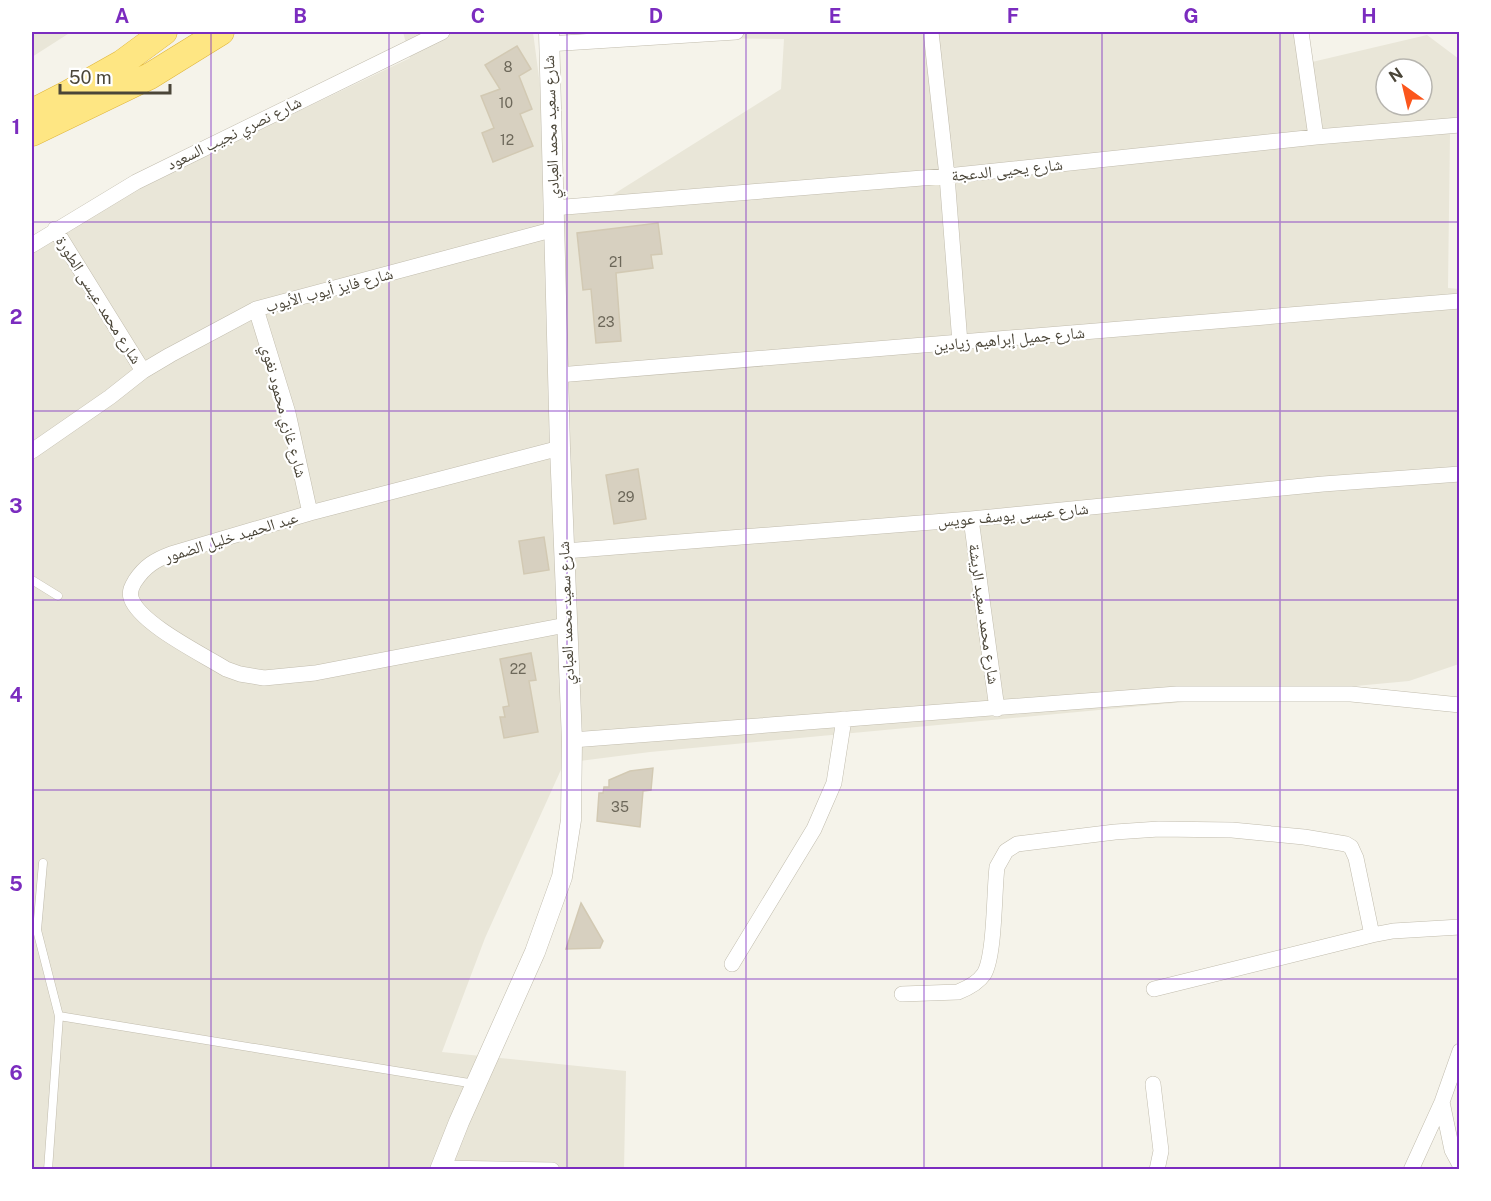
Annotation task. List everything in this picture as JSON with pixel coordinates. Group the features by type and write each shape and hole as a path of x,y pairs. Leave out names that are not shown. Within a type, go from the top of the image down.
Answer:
{"highway":[{"path":"32,112 122,63 164,32"},
{"path":"32,134 150,76 221,32"},
{"path":"32,93 90,66 122,63"}],"street":[{"name":"شارع نصري نجيب السعود","path":"32,245 136,182 442,32"},
{"path":"548,38 736,32"},
{"path":"930,32 946,176 960,343"},
{"path":"1301,32 1316,137"},
{"name":"شارع سعيد محمد العبادي","path":"440,1169 535,952 562,877 571,820 572,740 566,626 548,38"},
{"name":"شارع يحيى الدعجة","path":"553,208 946,176 1316,137 1460,125"},
{"name":"شارع محمد عيسى الطورة","path":"55,229 143,371"},
{"name":"شارع فايز أيوب الأيوب","path":"32,451 143,371 256,309 555,229"},
{"name":"شارع جميل إبراهيم زيادين","path":"558,375 1460,301"},
{"name":"شارع غازي محمود نغوي","path":"256,309 288,413 310,513"},
{"name":"عبد الحميد خليل الضمور","path":"560,448 310,513 157,559 144,568 130,589 130,596 141,613 153,624 226,669 264,678 315,673 566,626"},
{"name":"شارع عيسى يوسف عويس","path":"565,551 971,519 1323,484 1460,474"},
{"name":"شارع محمد سعيد الريشة","path":"971,519 997,709"},
{"path":"572,740 1177,694 1352,694 1460,705"},
{"path":"732,964 818,820 834,783 844,719"},
{"path":"902,994 957,992 979,980 990,957 997,867 1002,856 1017,844 1071,837 1137,831 1204,829 1268,832 1346,844 1351,847 1356,858 1372,935"},
{"path":"1154,989 1372,935 1394,931 1460,927"},
{"path":"1411,1170 1442,1102 1460,1051"},
{"path":"1153,1084 1161,1151 1157,1170"},
{"path":"1442,1102 1452,1150 1460,1165"},
{"path":"440,1169 552,1170"}],"lane":[{"path":"32,580 58,596"},
{"path":"43,862 36,930 59,1016 48,1170"},
{"path":"59,1016 477,1084"}],"shaded area":[{"path":"32,32 71,32 32,57"},
{"path":"403,32 533,32 557,215 590,209 781,89 784,39 688,38 688,32 1307,32 1312,62 1427,35 1459,59 1459,132 1450,134 1448,288 1460,289 1459,664 1409,681 650,752 564,763 485,938 442,1052 626,1071 624,1169 32,1170 32,241 48,231 410,58"}],"building":[{"path":"517,46 531,69 519,76 532,109 520,114 533,146 493,162 482,133 494,128 481,96 500,89 485,65"},
{"path":"658,223 662,254 651,255 653,268 616,273 621,341 596,343 591,289 583,290 577,233"},
{"path":"638,469 646,519 614,524 606,475"},
{"path":"544,537 549,570 524,574 519,541"},
{"path":"531,653 536,680 529,681 538,732 504,738 500,717 505,717 503,707 509,706 500,659"},
{"path":"653,768 651,790 643,791 640,827 597,821 599,793 603,793 604,787 609,787 609,780 630,771"},
{"path":"581,903 603,941 600,948 566,949"}]}
